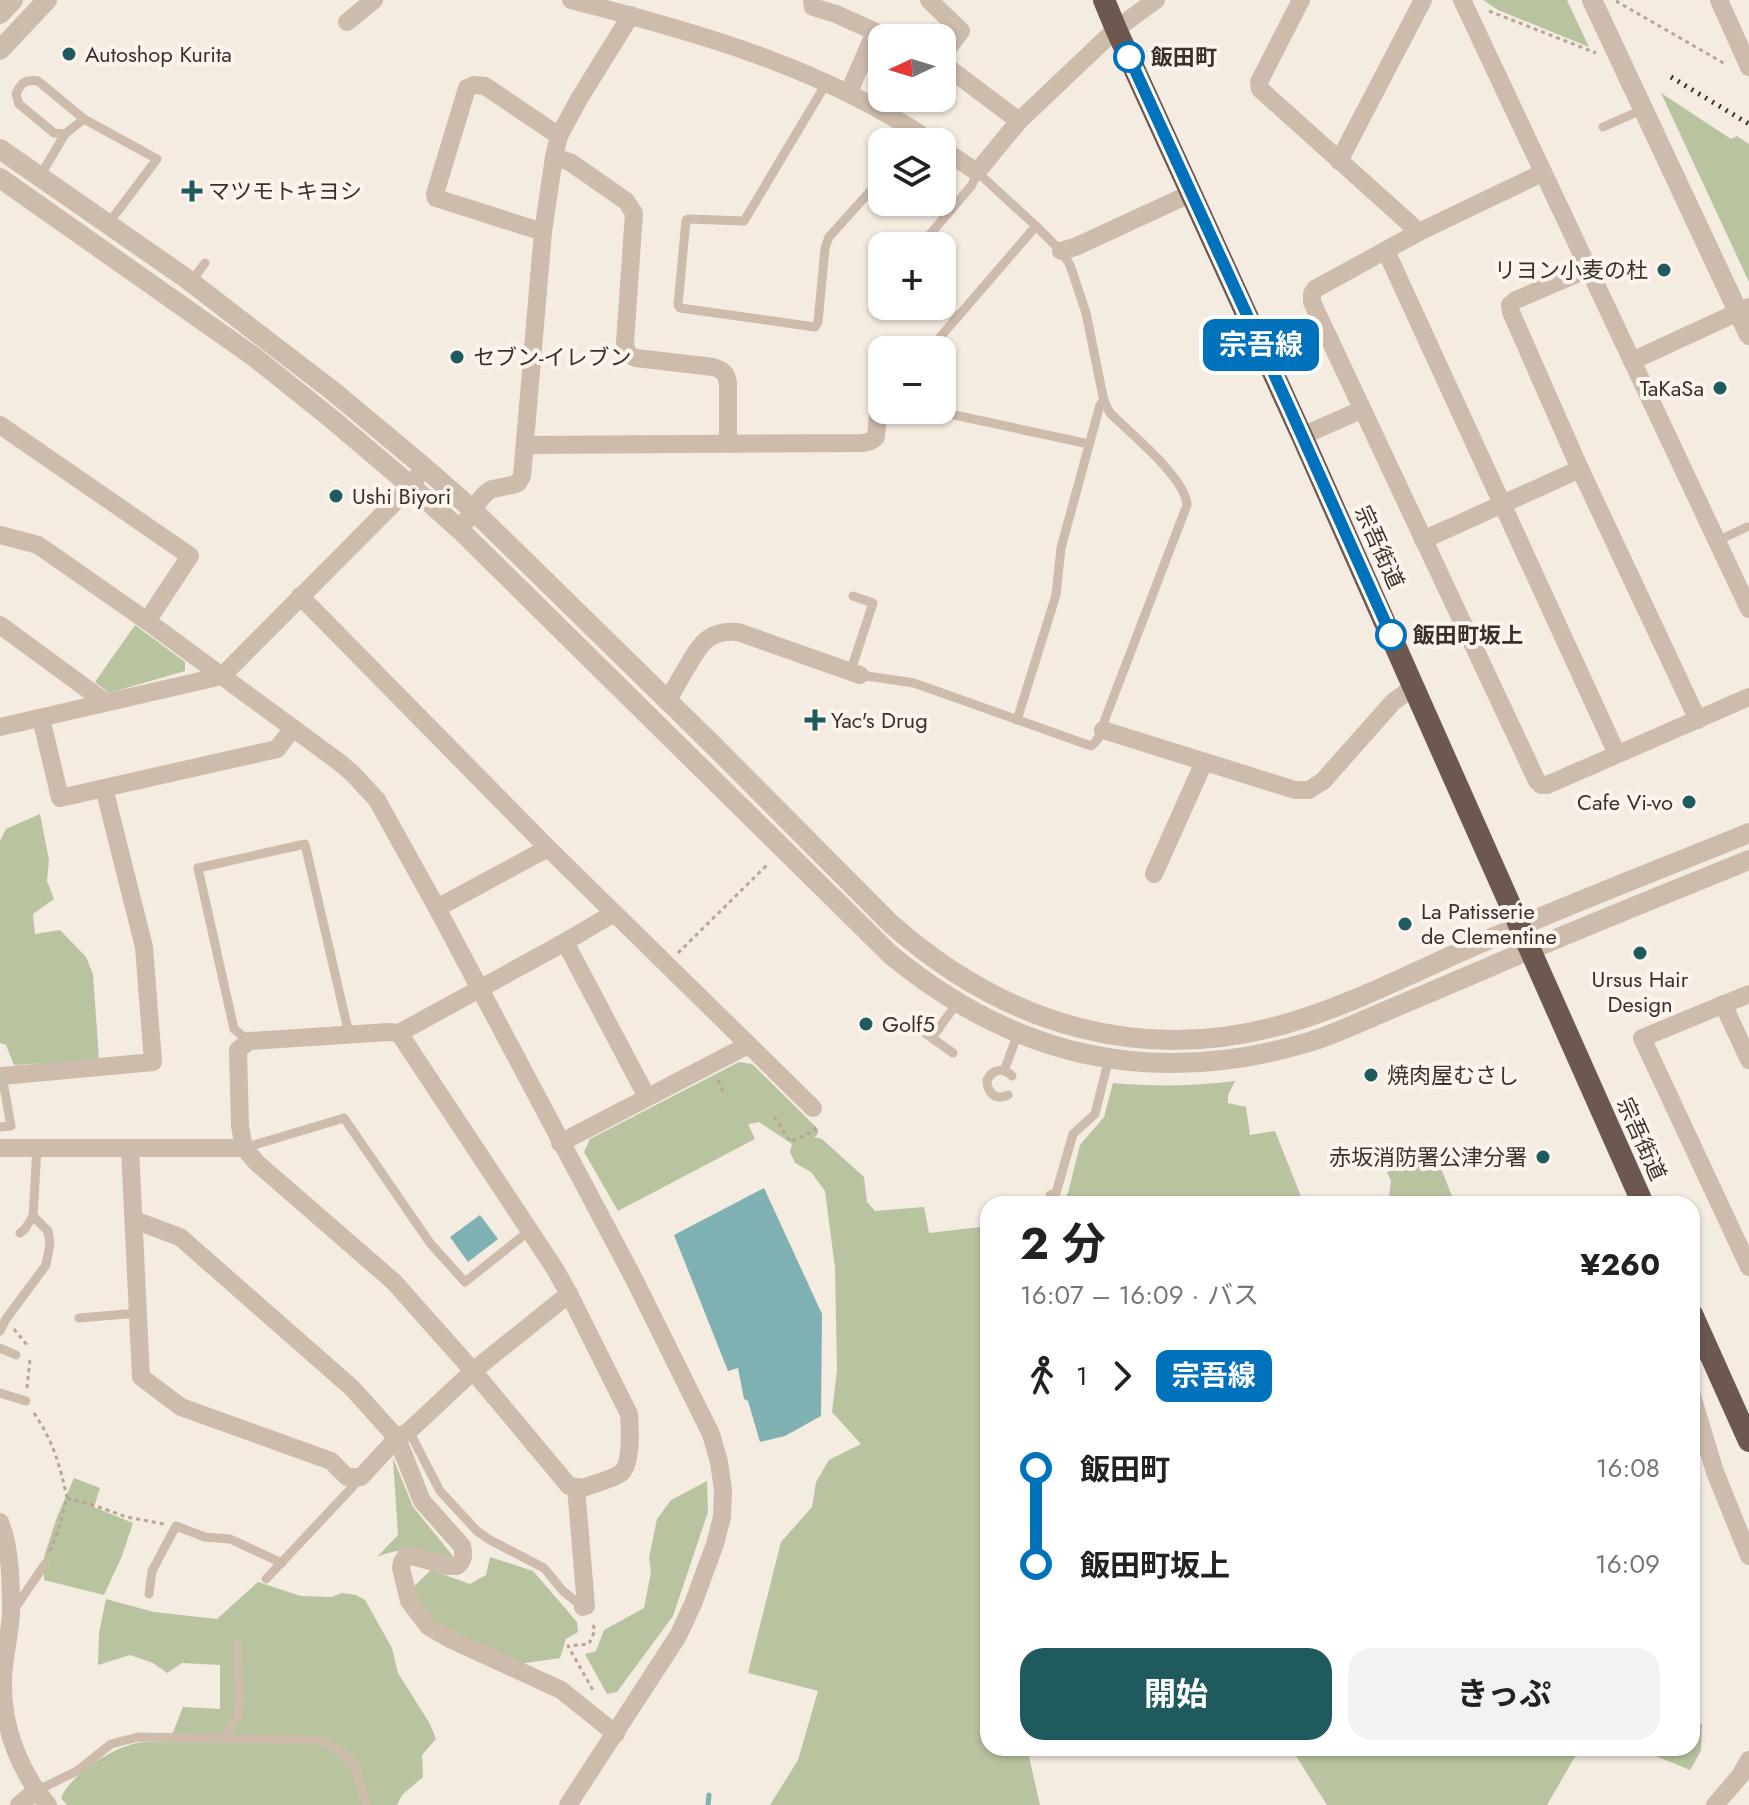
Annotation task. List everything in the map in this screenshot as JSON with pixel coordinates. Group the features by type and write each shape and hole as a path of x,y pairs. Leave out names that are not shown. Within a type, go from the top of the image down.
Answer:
{"highway":[{"name":"宗吾街道","path":"1104,0 1302,436 1639,1196"},
{"path":"1700,1332 1749,1441"}],"street":[{"path":"0,14 13,0"},
{"path":"0,50 47,0"},
{"path":"347,22 374,0"},
{"path":"571,0 715,40 827,82 849,92 905,128"},
{"path":"812,0 813,7 868,29"},
{"path":"929,0 954,24"},
{"path":"956,158 977,172 1019,121 1116,29 1156,0"},
{"path":"1301,0 1259,82 1260,89 1419,232"},
{"path":"1339,161 1423,0"},
{"path":"1592,0 1744,309 1749,335"},
{"path":"1719,0 1749,67"},
{"path":"1462,1 1749,609"},
{"path":"460,530 483,494 518,483 522,476 543,232 554,157 559,136 579,99 631,15"},
{"path":"849,92 868,59"},
{"path":"956,74 1019,121"},
{"path":"543,232 436,198 435,194 467,88 485,86 559,136"},
{"path":"0,149 191,282 334,392 424,467 474,511 890,923 953,973 1017,1007 1094,1033 1162,1041 1191,1041 1250,1033 1335,1007 1520,926 1749,833"},
{"path":"554,157 570,162 626,201 634,213 625,343 627,354 636,358 713,367 724,372 728,384 728,443"},
{"path":"1542,173 1419,232 1315,289 1312,302 1541,785 1749,697"},
{"path":"0,178 253,356 326,414 460,530 862,927 911,971 957,1003 1018,1033 1064,1049 1109,1058 1176,1063 1246,1058 1309,1042 1356,1024 1749,860"},
{"path":"1061,251 1192,193"},
{"path":"1386,251 1617,754"},
{"path":"1588,269 1516,300 1510,305 1511,312 1580,469 1698,720"},
{"path":"1632,361 1744,309"},
{"path":"1302,436 1361,410"},
{"path":"525,445 871,441 876,437 877,424"},
{"path":"0,425 190,556 147,621"},
{"path":"0,727 222,676 411,486 424,467"},
{"path":"1423,540 1580,469"},
{"path":"0,535 38,545 147,621 353,774 377,800 633,1277 711,1434 723,1490 722,1517 693,1604 678,1636 568,1805"},
{"path":"300,596 548,848 813,1108"},
{"path":"0,625 105,702"},
{"path":"667,702 701,644 721,632 738,632 794,644 856,672"},
{"path":"1103,730 1295,790 1309,790 1323,781 1393,702 1415,689"},
{"path":"41,718 60,798 277,749 293,728"},
{"path":"1154,874 1204,762"},
{"path":"1,1072 153,1062 144,947 104,788"},
{"path":"437,908 548,848"},
{"path":"399,1033 569,1294 629,1414 627,1465 621,1473 583,1488 569,1486 394,1282 257,1163 244,1148 240,1126 238,1050 249,1041 399,1033 614,913"},
{"path":"565,942 647,1097"},
{"path":"1749,994 1642,1038 1749,1267"},
{"path":"1723,1004 1749,1060"},
{"path":"560,1143 748,1045"},
{"path":"0,1148 244,1148"},
{"path":"130,1149 141,1377 181,1407 331,1461 347,1477 361,1477 473,1371 569,1294"},
{"path":"134,1220 180,1237 403,1434 422,1501 462,1546 464,1554 457,1566 412,1556 406,1556 402,1562 409,1601 429,1627 561,1690 616,1734"},
{"path":"1700,1422 1715,1472 1749,1556"},
{"path":"576,1487 586,1612"},
{"path":"0,1522 9,1571 11,1615 3,1703 18,1759 42,1798 19,1805"},
{"path":"1715,1805 1740,1776 1749,1760"}],"lane":[{"path":"65,134 54,133 19,104 16,94 21,84 29,80 38,81 84,119 157,159 108,224"},
{"path":"827,82 744,221 686,220 678,305 680,308 815,327 829,237 868,194"},
{"path":"1603,127 1644,109"},
{"path":"39,177 65,134 84,119"},
{"path":"853,596 873,603 856,672 914,683 1091,746 1103,730 1187,505 1183,489 1171,473 1110,413 1104,401 1086,313 1070,265 1061,251 977,172 972,185 932,232"},
{"path":"941,336 1036,226"},
{"path":"191,282 205,263"},
{"path":"1017,720 1056,595 1061,548 1100,405 1104,401"},
{"path":"956,415 1089,444"},
{"path":"1717,541 1747,527"},
{"path":"249,1041 234,1029 198,868 305,844 349,1034"},
{"path":"932,1038 957,1003"},
{"path":"921,1030 953,1053"},
{"path":"1001,1098 990,1092 987,1080 995,1071 1008,1074 1018,1033"},
{"path":"1050,1195 1056,1193 1073,1134 1095,1114 1109,1058"},
{"path":"0,1127 11,1126 1,1072"},
{"path":"244,1148 344,1118 430,1243 465,1282 529,1231"},
{"path":"20,1233 33,1216 37,1148"},
{"path":"0,1331 46,1265 50,1244 48,1231 33,1216"},
{"path":"79,1318 138,1313"},
{"path":"0,1348 16,1355"},
{"path":"0,1393 26,1401"},
{"path":"403,1434 440,1491 477,1531 544,1568 586,1612"},
{"path":"266,1579 361,1477"},
{"path":"149,1594 152,1571 176,1526 205,1537 230,1539 282,1563"},
{"path":"11,1615 45,1564"},
{"path":"223,1739 237,1718 240,1700 237,1644"},
{"path":"42,1798 111,1744 138,1737 318,1740 337,1748 350,1759 366,1805"}],"path":[{"path":"1462,1 1596,53"},
{"path":"1616,1 1726,64"},
{"path":"667,965 770,861"},
{"path":"716,1075 723,1091"},
{"path":"774,1117 791,1142 815,1130"},
{"path":"45,1564 67,1498 127,1517 176,1526"},
{"path":"586,1612 595,1630 589,1644 568,1646 594,1693"}],"green space":[{"path":"1483,0 1567,0 1589,47 1498,10"},
{"path":"1661,93 1731,139 1737,136 1749,144 1749,282"},
{"path":"135,625 185,662 185,671 109,693 95,682"},
{"path":"40,814 49,860 47,881 54,899 33,914 35,934 60,930 86,957 93,974 99,1060 14,1065 6,1045 0,1043 0,841 6,829"},
{"path":"739,1062 752,1064 818,1129 814,1137 822,1139 864,1177 867,1202 875,1211 924,1207 929,1233 980,1227 980,1756 1029,1756 1040,1805 770,1805 798,1760 818,1691 748,1673 781,1542 812,1507 816,1482 829,1460 861,1444 832,1412 837,1370 835,1268 825,1191 811,1172 795,1163 790,1152 792,1144 759,1122 748,1124 755,1139 618,1211 584,1152 590,1139"},
{"path":"1235,1081 1228,1095 1228,1103 1246,1107 1250,1135 1275,1131 1301,1196 1066,1196 1080,1145 1104,1117 1113,1083 1204,1084"},
{"path":"1435,1153 1452,1196 1389,1196 1391,1181 1387,1172"},
{"path":"393,1458 413,1507 453,1556 450,1558 405,1550 377,1557 398,1535"},
{"path":"74,1478 100,1488 94,1507 133,1523 104,1595 44,1580 44,1557"},
{"path":"707,1481 708,1512 673,1616 617,1692 607,1694 585,1654 596,1651 604,1630 644,1608 657,1519 671,1500"},
{"path":"490,1557 533,1571 577,1622 578,1632 566,1639 560,1658 519,1664 432,1620 411,1589 431,1570 470,1584 486,1575"},
{"path":"258,1582 301,1596 332,1597 342,1593 365,1600 392,1648 398,1673 436,1739 422,1755 423,1777 402,1795 397,1805 67,1805 61,1798 66,1789 105,1756 137,1743 169,1742 183,1707 220,1709 220,1665 182,1663 167,1673 153,1663 130,1655 98,1665 99,1633 106,1599 154,1612 217,1619"},
{"path":"1702,1723 1700,1753 1700,1724"},
{"path":"1296,1756 1575,1756 1547,1805 1327,1805"},
{"path":"1656,1756 1698,1756 1690,1770"}],"water":[{"path":"764,1188 822,1314 821,1416 785,1436 760,1442 748,1401 744,1399 738,1368 728,1371 674,1235"},
{"path":"480,1215 498,1239 468,1262 450,1237"}],"waterway":[{"path":"708,1805 709,1795"}],"railway":[{"path":"1671,77 1749,124"}],"bus line":[{"name":"宗吾線","path":"1129,57 1391,635"}],"place":[{"name":"Autoshop Kurita","path":"69,54"},
{"name":"飯田町","path":"1129,57"},
{"name":"マツモトキヨシ","path":"192,191"},
{"name":"リヨン小麦の杜","path":"1664,270"},
{"name":"セブン-イレブン","path":"457,357"},
{"name":"TaKaSa","path":"1720,388"},
{"name":"Ushi Biyori","path":"336,496"},
{"name":"飯田町坂上","path":"1391,635"},
{"name":"Yac's Drug","path":"815,720"},
{"name":"Cafe Vi-vo","path":"1689,802"},
{"name":"La Patisserie de Clementine","path":"1405,924"},
{"name":"Ursus Hair Design","path":"1640,953"},
{"name":"Golf5","path":"866,1024"},
{"name":"焼肉屋むさし","path":"1371,1075"},
{"name":"赤坂消防署公津分署","path":"1543,1157"}]}
